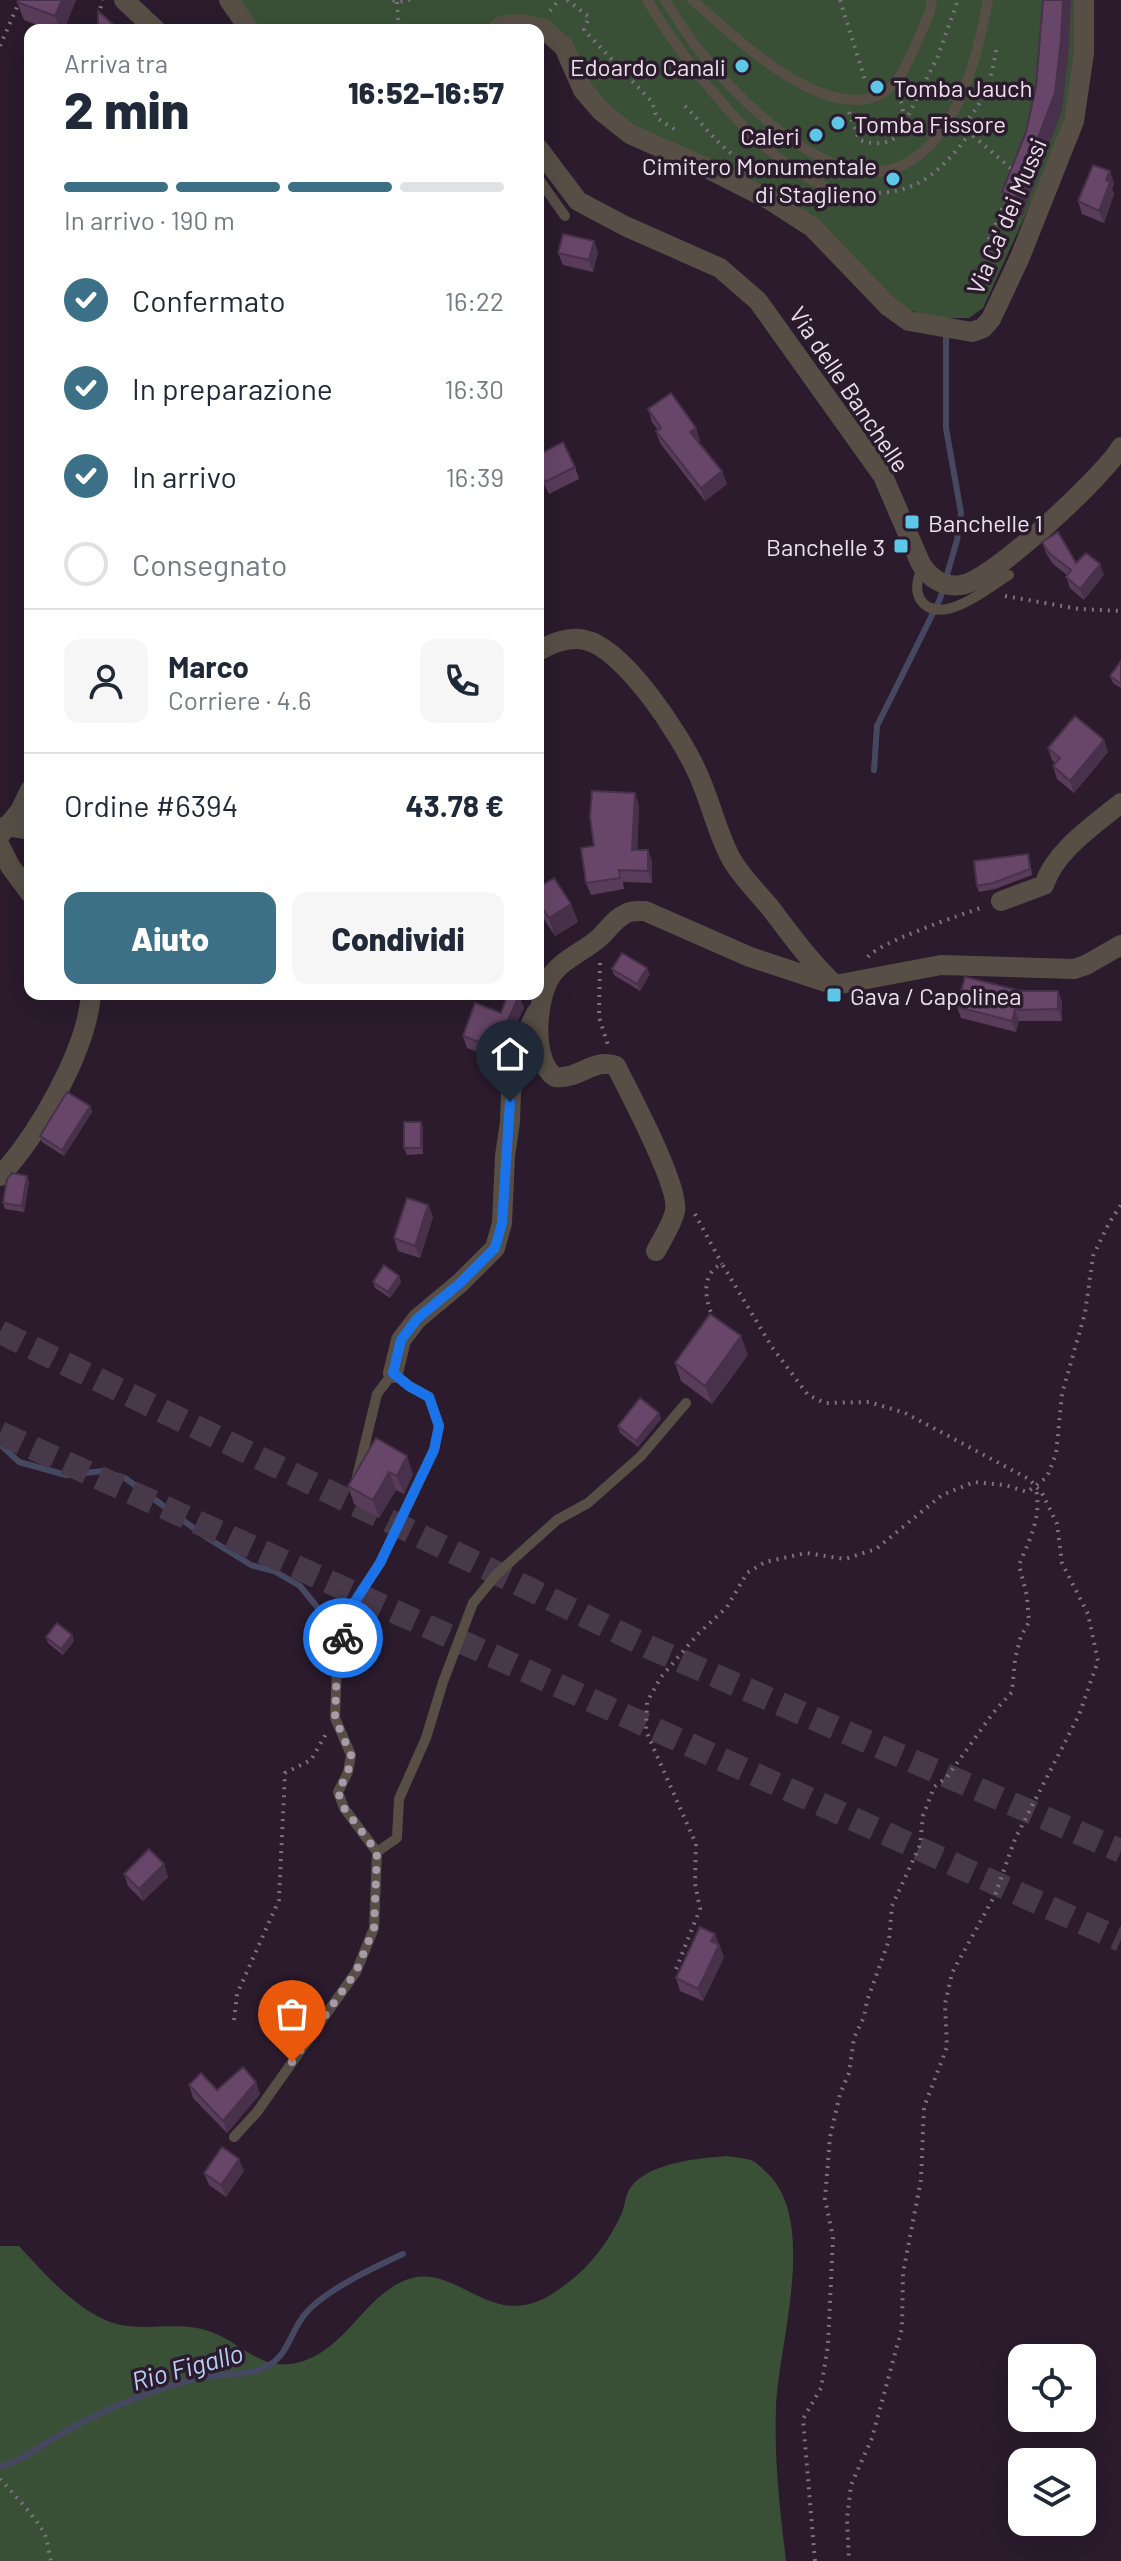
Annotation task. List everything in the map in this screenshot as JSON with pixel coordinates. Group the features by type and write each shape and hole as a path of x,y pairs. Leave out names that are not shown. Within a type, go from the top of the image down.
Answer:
{"street":[{"path":"124,0 150,24"},
{"path":"229,0 246,24"},
{"name":"Via Ca' dei Mussi","path":"544,29 564,47 583,90 601,111 630,134 770,200 812,227 888,306 909,321 972,332 983,328 991,319 1020,257 1074,121 1084,53 1084,0"},
{"name":"Via delle Banchelle","path":"544,156 578,201 625,226 720,268 758,301 883,476 922,566"},
{"path":"922,566 936,580 958,585 990,570 1055,517 1113,461 1121,447"},
{"path":"544,648 573,639 587,640 603,648 626,670 674,728 697,770 716,815 723,845 736,867 806,954 844,983"},
{"path":"2,836 24,803"},
{"path":"1001,901 1044,885 1048,871 1074,843 1121,803"},
{"path":"2,836 24,831"},
{"path":"2,836 10,866 24,885"},
{"path":"544,995 553,972 630,911 645,911 750,957 844,983 941,965 1074,969 1121,945"},
{"path":"0,1176 27,1143 78,1052 90,1000"},
{"path":"393,1373 401,1340 417,1319 495,1248 503,1212 512,1064 542,1000"},
{"path":"540,1005 541,1056 548,1072 563,1078 573,1077 601,1063 616,1066 666,1172 675,1200 675,1212 656,1251"}],"lane":[{"path":"647,0 668,34 725,105 772,152 811,180 827,187"},
{"path":"665,0 699,50 745,100 795,142 820,158 864,170 892,169 906,163 928,146 940,131 969,81 981,41 988,0"},
{"path":"692,0 781,74 824,95 848,101 870,97 895,83 930,12 932,0"},
{"path":"544,186 565,216"},
{"path":"922,566 917,585 922,602 930,608 947,610 1009,575"},
{"path":"234,2137 257,2112 356,1972 374,1928 377,1852 344,1808 338,1792 348,1772 351,1755 335,1718 337,1665 348,1612 380,1563 434,1450 439,1426 429,1397 393,1373 377,1394 357,1477"},
{"path":"377,1852 397,1838 399,1799 426,1738 473,1603 497,1574 557,1520 588,1503 641,1456 686,1403"}],"path":[{"path":"0,46 20,0"},
{"path":"98,24 102,0"},
{"path":"398,24 395,1 410,0"},
{"path":"553,18 547,16 559,0"},
{"path":"567,0 589,17 584,30 652,102 657,118 686,136"},
{"path":"840,0 863,71"},
{"path":"848,101 849,117 859,140 887,145 902,131 938,56 958,0"},
{"path":"965,123 986,90 993,71 999,32"},
{"path":"895,83 905,122"},
{"path":"685,106 704,124 720,146 742,162"},
{"path":"970,133 1017,175 1022,162"},
{"path":"999,252 985,248 1012,187"},
{"path":"971,598 993,594 1079,609 1121,611"},
{"path":"844,983 870,953 951,918 1001,901"},
{"path":"601,936 599,1017 616,1066"},
{"path":"676,1969 700,1909 695,1883 696,1844 646,1731 647,1702 661,1677 698,1634 727,1607 747,1573 765,1562 806,1553 845,1559 876,1549 942,1495 974,1482 1005,1485 1021,1492 1031,1491 1047,1477 1056,1454 1062,1394 1085,1313 1093,1256 1121,1205"},
{"path":"715,1320 706,1303 709,1274 722,1264 772,1347 808,1395 825,1403 869,1402 905,1413 1020,1474 1036,1487 1057,1524 1062,1563 1088,1614 1098,1661 1079,1715 1015,1839 995,1895 952,1973 945,2004 947,2047 924,2107 921,2180 903,2273 902,2328 872,2438 851,2485 847,2519 849,2561"},
{"path":"815,2561 803,2419 821,2388 828,2345 833,2237 825,2199 830,2137 840,2094 849,2073 854,2038 889,1940 892,1906 920,1845 923,1816 934,1787 947,1777 1012,1692 1015,1659 1021,1636 1029,1622 1027,1596 1019,1565 1034,1534 1038,1504 1036,1487"},
{"path":"234,2020 237,1994 279,1900 285,1773 311,1760 335,1718"},
{"path":"0,2479 26,2511 37,2519 51,2561"}],"green space":[{"name":"Cimitero Monumentale di Staglieno","path":"236,0 1077,0 1075,54 1067,109 1052,157 983,308 969,318 933,318 899,306 827,229 792,201 645,135 594,96 566,39 544,36 544,24 254,24"},
{"path":"727,2156 751,2160 765,2171 781,2192 790,2219 792,2284 776,2408 778,2485 786,2561 0,2561 0,2246 19,2246 67,2295 113,2323 202,2329 267,2362 295,2363 326,2349 385,2292 412,2278 430,2277 446,2281 495,2303 513,2306 533,2303 566,2284 594,2258 615,2227 629,2190 639,2179 675,2163"}],"building":[{"path":"18,0 62,0 55,16"},
{"path":"1043,0 1063,0 1055,93 1015,198 1002,192 1026,132 1036,86"},
{"path":"98,11 112,24 98,24"},
{"path":"1093,165 1110,171 1106,180 1110,182 1099,211 1078,201"},
{"path":"563,234 594,241 589,260 558,253"},
{"path":"671,393 696,428 690,432 722,471 701,488 656,431 661,428 648,409"},
{"path":"563,442 575,467 545,482 544,452"},
{"path":"1058,532 1076,563 1086,553 1100,564 1080,589 1066,577 1071,570 1049,553 1042,542"},
{"path":"1121,661 1121,684 1110,676"},
{"path":"1075,716 1104,740 1070,781 1053,766 1060,758 1048,748"},
{"path":"592,791 635,793 632,850 648,850 648,871 619,870 620,878 586,883 581,848 594,846 590,817"},
{"path":"1028,854 1030,869 977,886 974,861"},
{"path":"554,878 571,904 549,918 544,911 544,884"},
{"path":"622,953 647,968 637,984 612,969"},
{"path":"965,977 1021,991 1058,991 1058,1009 1015,1010 1012,1021 957,1007"},
{"path":"506,1000 517,1000 495,1048 463,1036 475,1003 501,1013"},
{"path":"67,1092 90,1106 62,1150 40,1136"},
{"path":"404,1122 421,1122 421,1148 404,1148"},
{"path":"12,1173 27,1176 22,1206 3,1203 7,1179"},
{"path":"407,1198 428,1205 415,1246 394,1238"},
{"path":"384,1265 399,1276 388,1292 373,1282"},
{"path":"710,1314 741,1336 705,1386 675,1363"},
{"path":"640,1398 659,1413 636,1441 618,1426"},
{"path":"376,1438 407,1456 397,1476 389,1472 373,1500 348,1486"},
{"path":"57,1623 72,1635 61,1649 46,1637"},
{"path":"149,1849 164,1864 139,1889 124,1874"},
{"path":"700,1927 715,1934 711,1941 719,1945 698,1989 676,1978"},
{"path":"243,2067 256,2082 223,2121 189,2085 201,2073 217,2090"},
{"path":"222,2147 239,2159 221,2185 204,2173"}],"waterway":[{"path":"874,770 877,726 940,599 957,540 961,513 946,428 946,337"},
{"path":"0,1444 19,1462 66,1475 103,1471 125,1478 206,1537 251,1565 274,1571 300,1586 318,1608 335,1622"},
{"name":"Rio Figallo","path":"0,2467 136,2398 199,2378 245,2373 271,2364 282,2353 301,2320 314,2305 351,2280 403,2254"}],"tunnel":[{"path":"0,1332 651,1648 1121,1851"},
{"path":"0,1433 1121,1940"}],"way so far":[{"path":"292,2062 356,1972 374,1928 377,1852 344,1808 338,1792 348,1772 351,1755 335,1718 337,1665 343,1638"}],"place":[{"name":"Edoardo Canali","path":"742,66"},
{"name":"Tomba Jauch","path":"877,87"},
{"name":"Tomba Fissore","path":"838,123"},
{"name":"Caleri","path":"816,135"},
{"name":"Cimitero Monumentale di Staglieno","path":"893,179"},
{"name":"Banchelle 1","path":"912,522"},
{"name":"Banchelle 3","path":"901,546"},
{"name":"Gava / Capolinea","path":"834,995"}],"route":[{"path":"343,1638 348,1612 380,1563 434,1450 439,1426 429,1397 393,1373 401,1340 417,1319 495,1248 502,1223 510,1102"}]}
